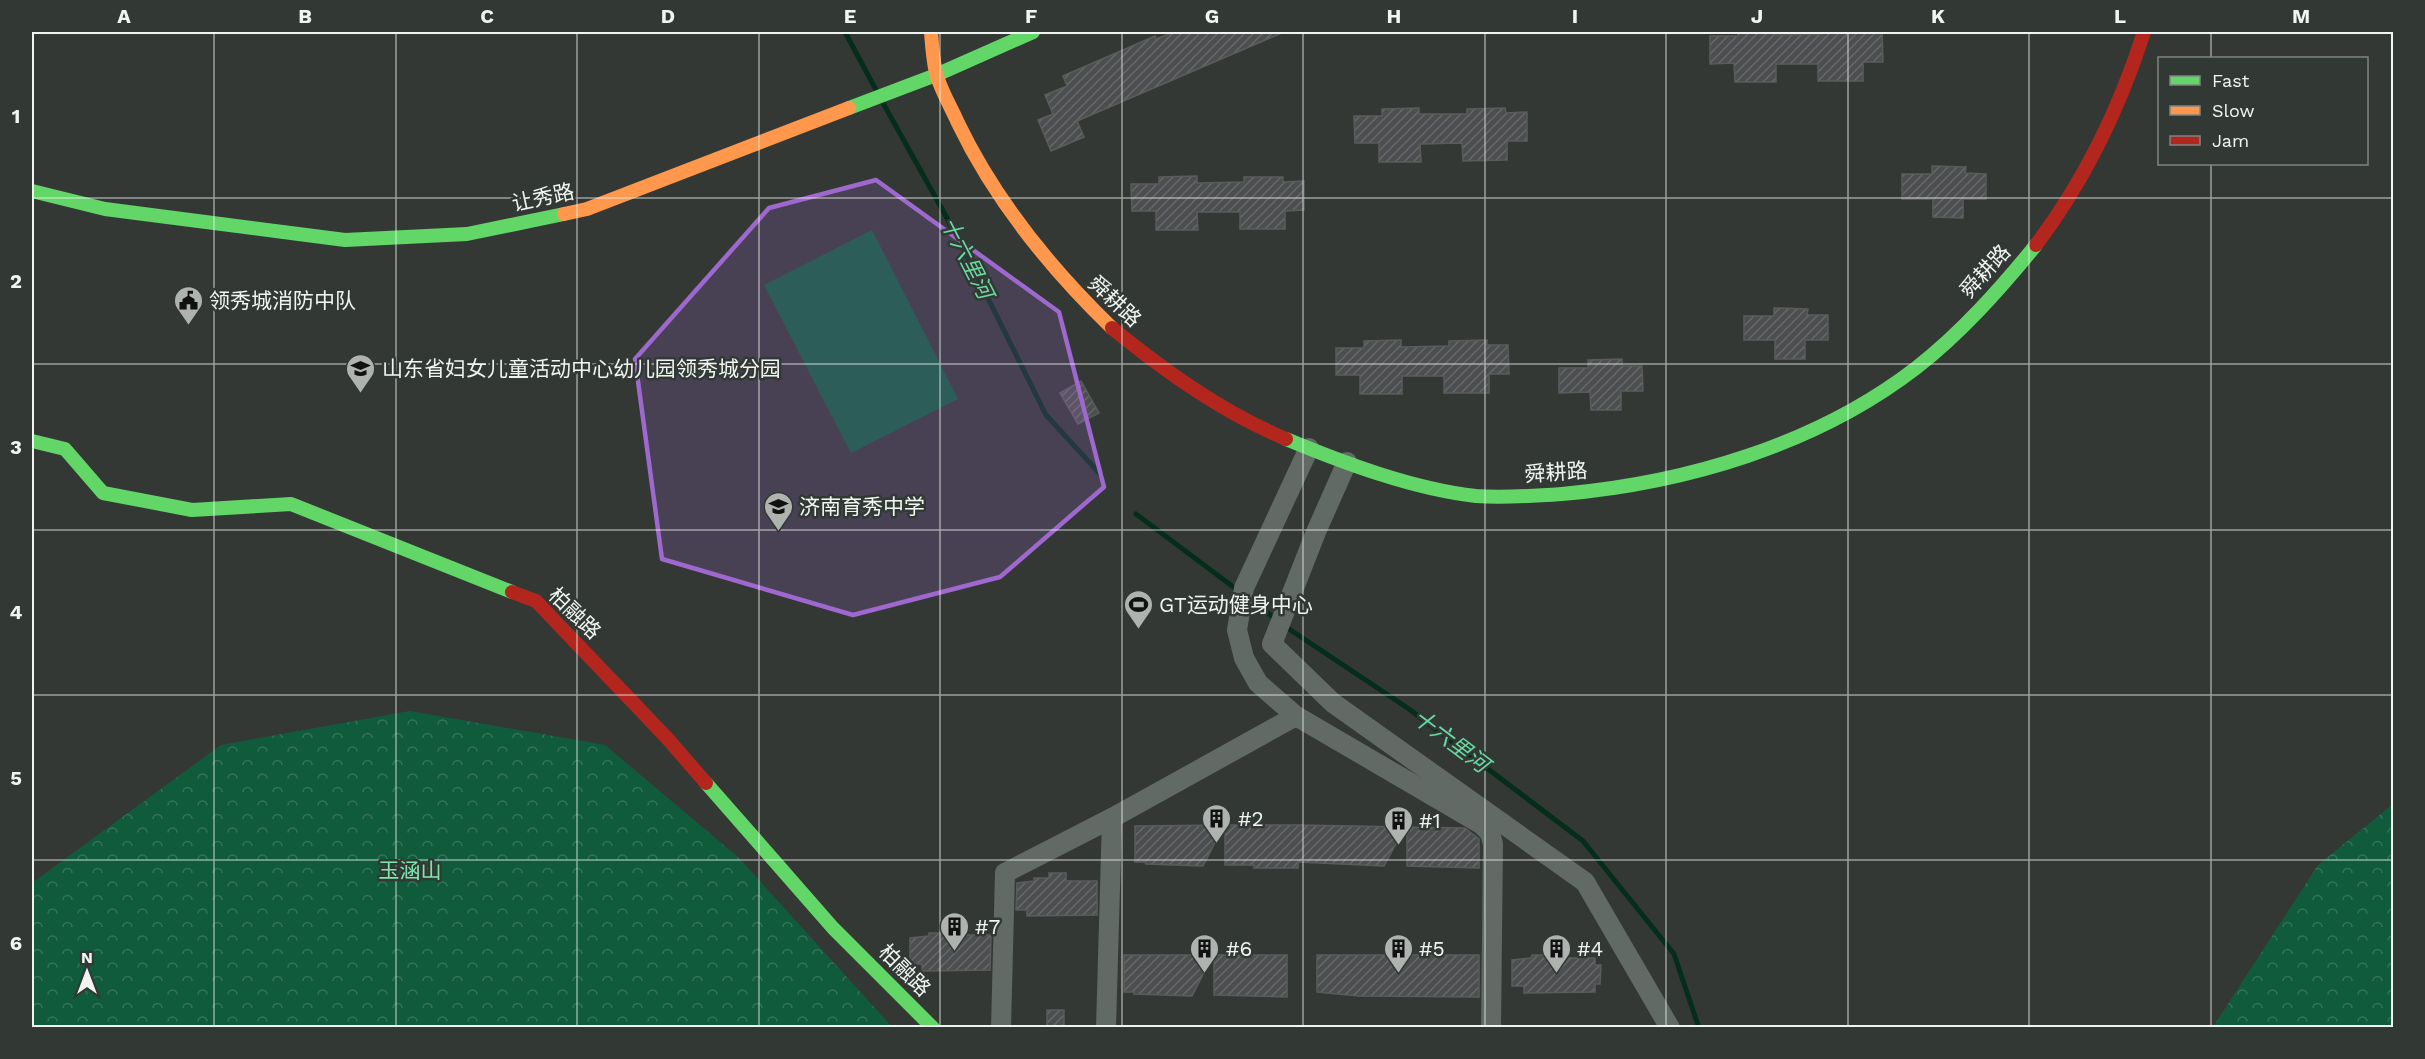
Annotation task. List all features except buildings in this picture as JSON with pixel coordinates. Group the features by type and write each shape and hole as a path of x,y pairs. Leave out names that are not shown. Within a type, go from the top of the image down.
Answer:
{"street":[{"name":"舜耕路","path":"931,32 936,75 970,150 1016,223 1049,265 1088,306 1129,343 1173,376 1231,412 1309,448 1382,475 1478,496 1542,495 1605,489 1656,482 1705,470 1780,442 1852,410 1907,375 1957,333 2003,285 2044,237 2080,183 2124,95 2144,32"},
{"name":"让秀路","path":"32,191 105,209 345,240 467,234 587,209 912,85 1033,32"},
{"name":"柏融路","path":"32,441 65,448 103,493 192,510 291,504 536,601 668,738 833,928 933,1028"},
{"path":"1309,448 1243,597 1237,630 1244,658 1258,683 1296,716 1481,824 1490,832 1493,844 1491,1028"},
{"path":"1347,462 1316,532 1272,644 1333,703 1586,882 1670,1028"},
{"path":"1001,1028 1005,873 1112,818 1296,716"},
{"path":"1106,1028 1112,818"}],"highlighted area":[{"path":"876,180 1059,312 1104,487 1000,577 853,615 662,559 635,359 769,208"}],"green space":[{"path":"872,230 958,399 851,453 764,285"},
{"name":"玉涵山","path":"410,711 605,745 739,858 892,1027 32,1027 32,883 221,745"},
{"path":"2393,804 2393,1027 2213,1027 2318,865"}],"waterway":[{"name":"十六里河","path":"845,32 876,90"},
{"name":"十六里河","path":"883,103 957,236 1046,415 1101,475"},
{"name":"十六里河","path":"1136,514 1240,592"},
{"name":"十六里河","path":"1247,598 1276,619"},
{"name":"十六里河","path":"1283,625 1409,709 1583,841 1674,954 1699,1028"}],"traffic: fast":[{"path":"849,108 936,75 1033,32"},
{"path":"32,191 105,209 345,240 467,234 564,214"},
{"path":"1286,439 1355,466 1403,481 1452,493 1476,496 1508,497 1609,489 1702,470 1793,439 1836,419 1877,395 1916,368 1949,340 1994,294 2036,245"},
{"path":"32,441 65,449 103,493 192,510 291,504 512,592"},
{"path":"706,783 833,928 933,1028"}],"traffic: slow":[{"path":"931,32 935,68 941,86 989,180 1046,258 1112,328"},
{"path":"564,214 587,209 849,108"}],"traffic: jam":[{"path":"2036,245 2070,195 2099,143 2112,117 2144,32"},
{"path":"1112,328 1195,390 1239,416 1286,439"},
{"path":"512,592 536,601 667,738 706,783"}],"place":[{"name":"领秀城消防中队","path":"188,326"},
{"name":"山东省妇女儿童活动中心幼儿园领秀城分园","path":"361,394"},
{"name":"济南育秀中学","path":"778,532"},
{"name":"GT运动健身中心","path":"1138,630"},
{"name":"#2","path":"1217,844"},
{"name":"#1","path":"1398,846"},
{"name":"#7","path":"954,952"},
{"name":"#6","path":"1205,974"},
{"name":"#5","path":"1398,974"},
{"name":"#4","path":"1556,974"}]}
